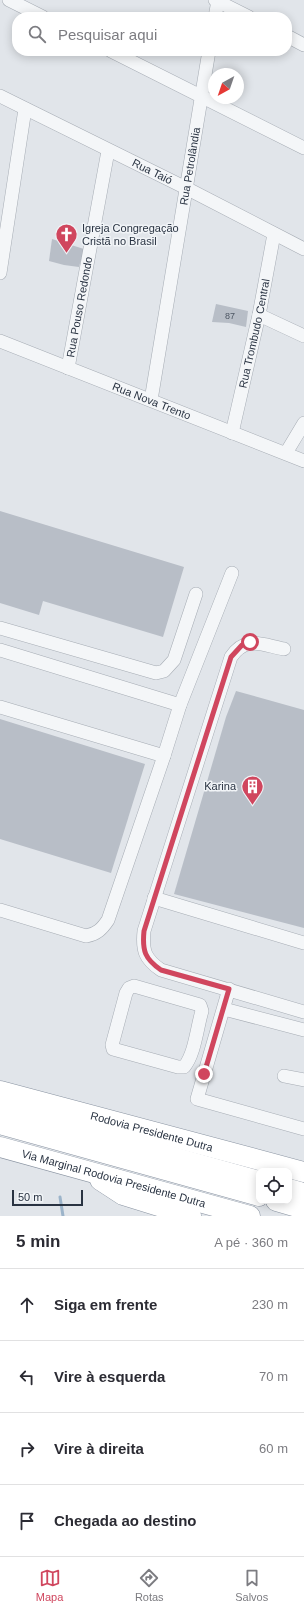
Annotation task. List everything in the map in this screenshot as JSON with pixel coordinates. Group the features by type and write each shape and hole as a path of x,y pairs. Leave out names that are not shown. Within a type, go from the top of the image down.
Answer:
{"highway":[{"name":"Rodovia Presidente Dutra","path":"0,1091 304,1172"},
{"name":"Rodovia Presidente Dutra","path":"0,1110 256,1180"},
{"path":"0,1124 256,1195"},
{"name":"Via Marginal Rodovia Presidente Dutra","path":"0,1147 250,1216"},
{"path":"274,1164 304,1166"},
{"path":"87,1171 123,1195 191,1216"},
{"path":"292,1190 304,1193"},
{"path":"286,1204 304,1209"}],"street":[{"path":"9,0 33,12"},
{"path":"216,12 217,1 239,12"},
{"path":"292,39 304,45"},
{"path":"121,56 304,148"},
{"name":"Rua Petrolândia","path":"151,400 208,56"},
{"name":"Rua Taió","path":"0,96 108,151 186,188 304,249"},
{"path":"0,273 25,109"},
{"name":"Rua Pouso Redondo","path":"68,368 108,151"},
{"name":"Rua Trombudo Central","path":"232,433 259,315 274,234"},
{"path":"259,315 304,336"},
{"name":"Rua Nova Trento","path":"0,341 304,461"},
{"path":"286,453 304,423"},
{"path":"0,910 86,936 94,934 102,929 108,920 180,705 232,573"},
{"path":"0,628 156,672 164,671 174,660 196,594"},
{"path":"284,649 250,642 242,645 231,657 154,898 144,931 142,944 146,955 152,964 161,970 304,1012"},
{"path":"0,650 180,705"},
{"path":"0,707 164,756"},
{"path":"154,898 304,943"},
{"path":"134,986 200,1005 202,1011 192,1050 188,1062 184,1067 178,1068 113,1049 112,1045 129,988 134,986"},
{"path":"229,989 197,1099 304,1130"},
{"path":"224,1009 304,1030"},
{"path":"192,1050 210,1055"},
{"path":"284,1076 304,1080"}],"building":[{"name":"Igreja Congregação Cristã no Brasil","path":"52,239 84,249 79,267 49,261"},
{"path":"216,304 248,311 246,327 229,323 212,322"},
{"path":"0,511 184,567 163,637 43,601 39,615 0,603"},
{"name":"Karina","path":"236,691 304,710 304,928 174,894 226,717"},
{"path":"0,719 145,764 111,873 0,839"}],"waterway":[{"path":"60,1197 63,1216"}],"place":[{"name":"Igreja Congregação Cristã no Brasil","path":"66,254"},
{"name":"Karina","path":"252,806"}],"route":[{"path":"204,1074 229,989 161,970 152,964 146,955 142,944 144,931 231,657 242,645 250,642"}]}
